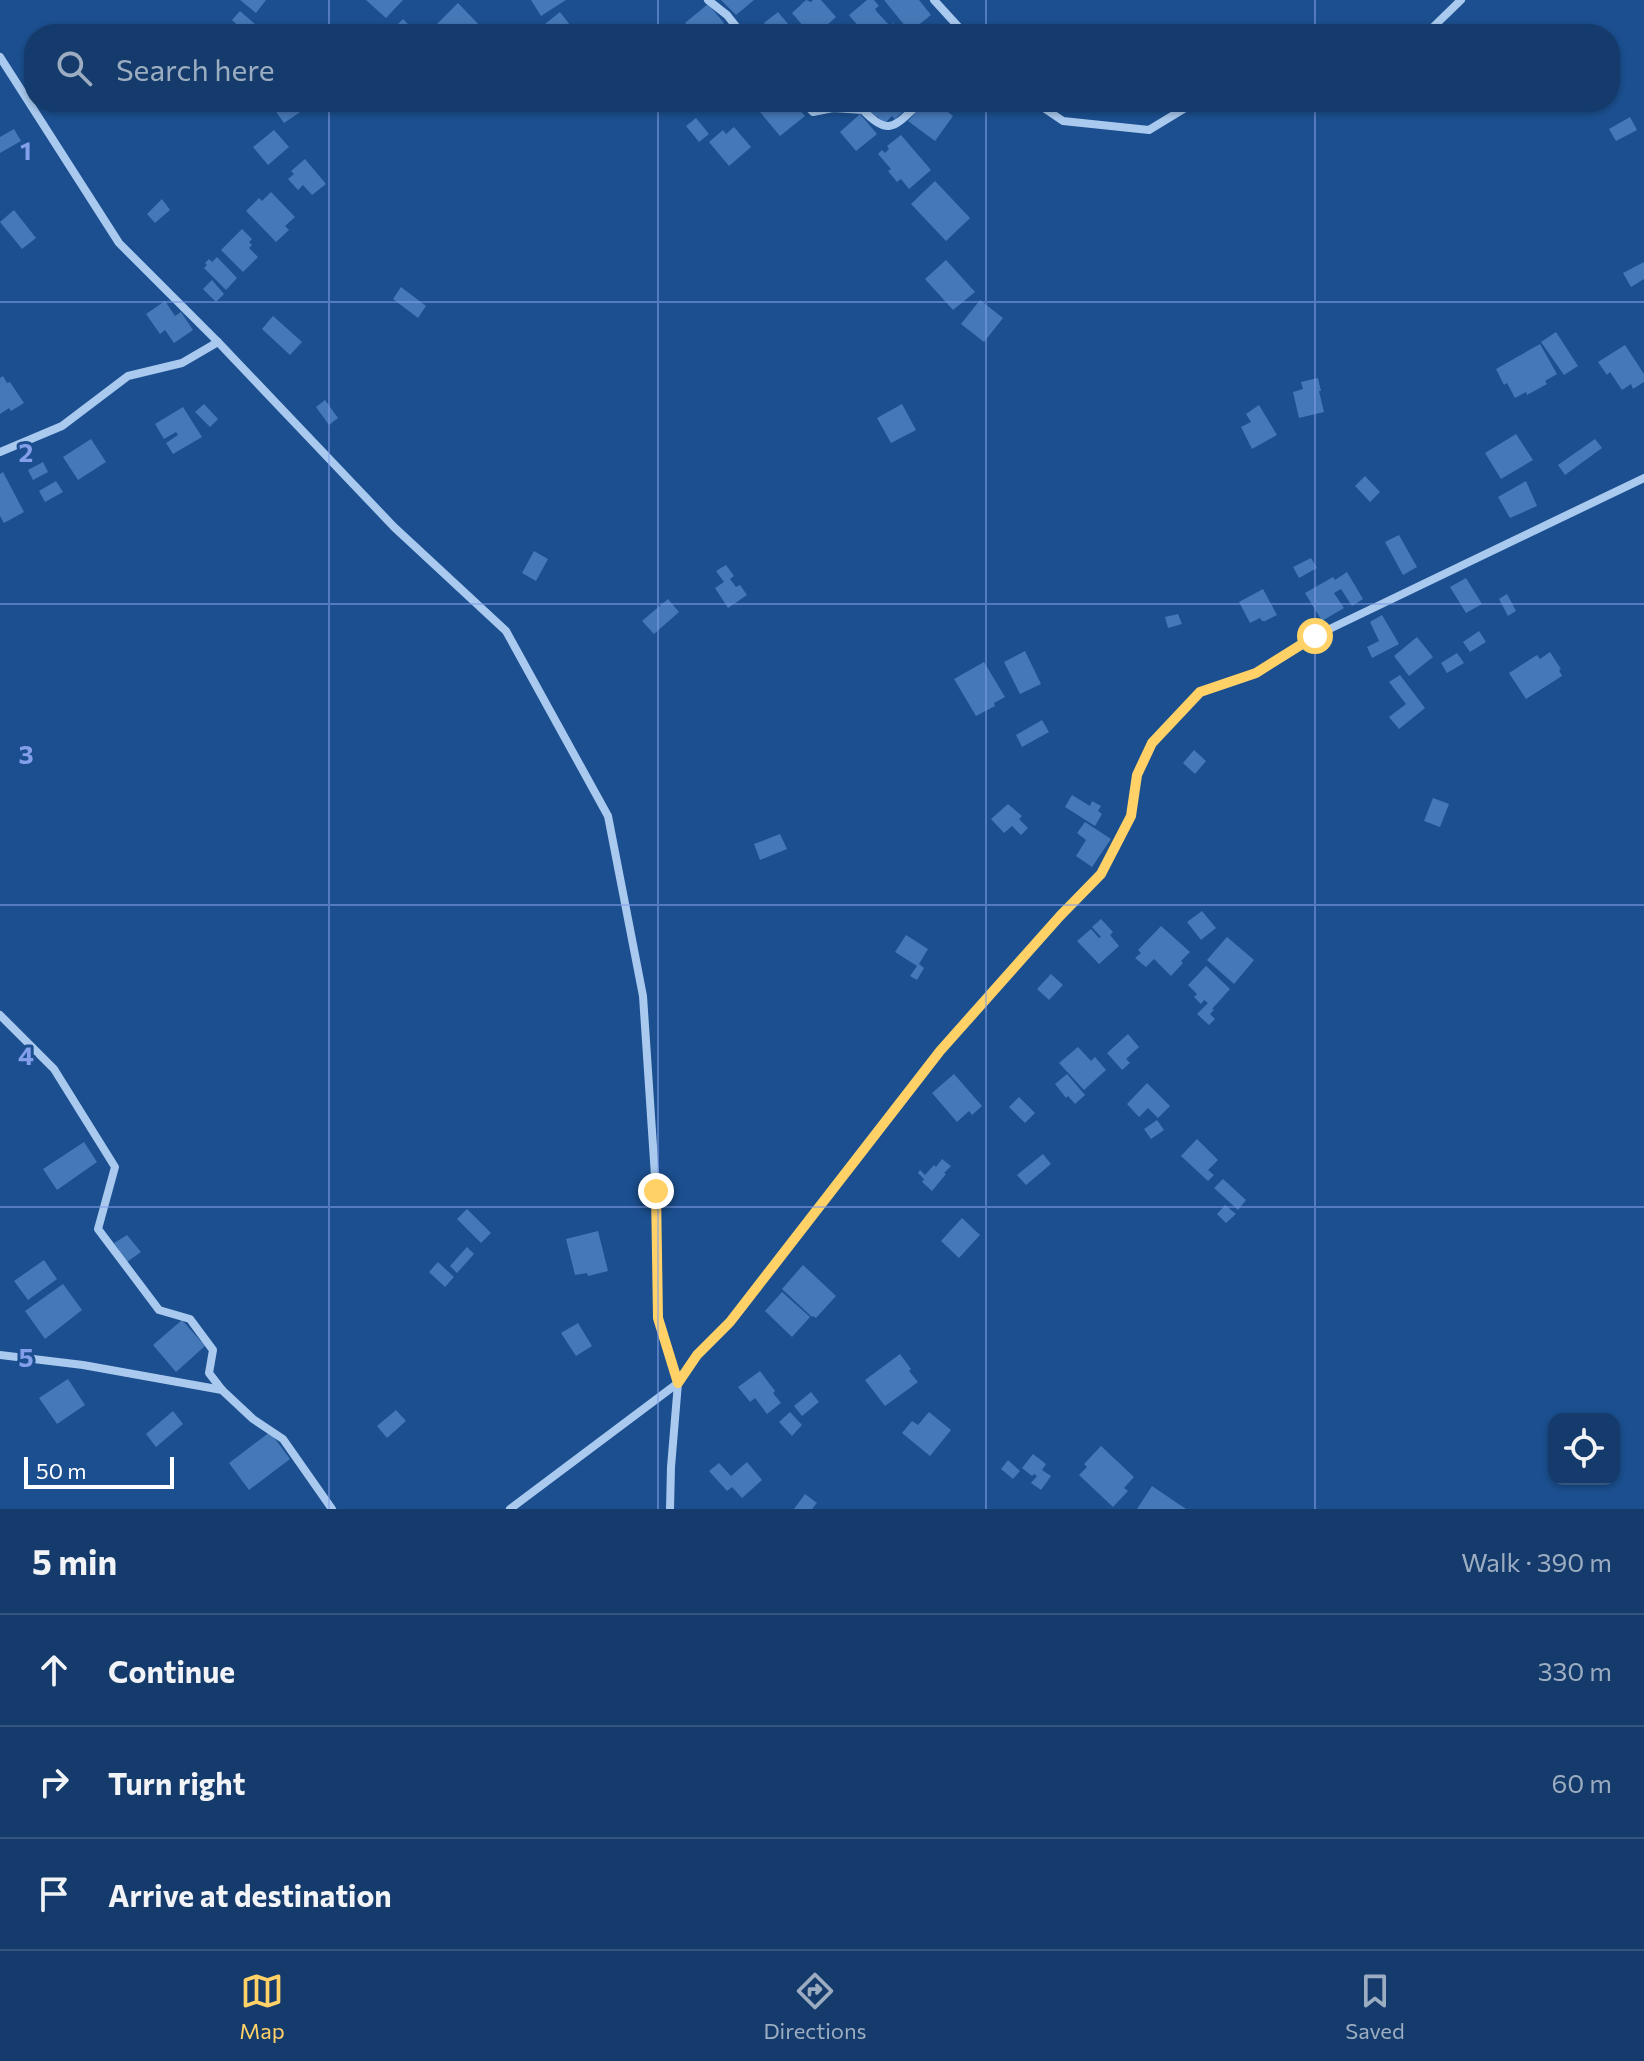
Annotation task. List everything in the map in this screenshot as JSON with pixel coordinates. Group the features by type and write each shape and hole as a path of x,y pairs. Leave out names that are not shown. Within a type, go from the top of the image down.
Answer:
{"street":[{"path":"708,0 734,24"},
{"path":"934,0 956,24"},
{"path":"1436,24 1461,0"},
{"path":"0,57 24,95"},
{"path":"35,112 119,243 394,527 506,631 608,816 643,996 656,1191 658,1318 678,1383 670,1509"},
{"path":"865,112 883,127 895,125 910,112"},
{"path":"1050,112 1063,121 1149,130 1179,112"},
{"path":"0,452 62,426 128,376 182,363 218,342"},
{"path":"510,1509 678,1383 697,1355 730,1322 940,1051 1101,874 1131,816 1137,775 1152,743 1200,692 1256,673 1315,636 1644,478"},
{"path":"0,1015 54,1069 115,1167 98,1229 159,1310 190,1319 213,1350 209,1373 253,1419 283,1439 332,1509"},
{"path":"0,1355 83,1365 222,1390"}],"building":[{"path":"240,0 266,0 256,13"},
{"path":"366,0 403,0 386,18"},
{"path":"531,0 566,0 541,16"},
{"path":"721,0 754,0 736,15"},
{"path":"806,0 821,0 836,17 828,24 801,24 792,13"},
{"path":"867,0 874,0 879,6 875,9 888,24 857,24 849,15"},
{"path":"884,0 919,0 931,15 920,24 904,24"},
{"path":"458,3 478,24 437,24"},
{"path":"708,4 724,23 686,24"},
{"path":"240,11 255,24 236,24 232,20"},
{"path":"560,12 569,24 545,24"},
{"path":"778,12 788,24 765,24"},
{"path":"276,112 300,112 284,123"},
{"path":"760,112 802,112 805,116 780,136"},
{"path":"869,112 903,112 884,124 877,116 875,118"},
{"path":"917,112 948,112 953,116 935,141 908,121"},
{"path":"860,114 877,134 856,151 840,132"},
{"path":"1630,117 1637,130 1616,141 1609,129"},
{"path":"696,118 709,134 699,142 686,126"},
{"path":"734,127 751,147 729,166 709,142 723,130 726,134"},
{"path":"14,129 21,141 0,153 0,137"},
{"path":"274,130 289,147 268,165 253,147"},
{"path":"901,135 931,170 909,189 901,179 897,182 878,154 882,150 885,153 889,149 887,146"},
{"path":"305,159 326,184 312,195 303,185 298,190 288,179 294,174 291,171"},
{"path":"935,181 970,218 946,241 911,204"},
{"path":"271,192 295,217 285,226 289,230 276,242 246,211 259,198 262,201"},
{"path":"162,199 170,210 155,223 147,214"},
{"path":"14,210 36,238 22,249 0,222"},
{"path":"242,229 252,239 249,248 258,257 243,272 221,250"},
{"path":"217,257 237,278 226,290 204,268 209,259 212,262"},
{"path":"946,260 975,292 953,310 925,279"},
{"path":"1644,262 1644,279 1631,287 1623,273"},
{"path":"212,280 224,294 216,302 203,289"},
{"path":"401,287 426,306 418,318 393,299"},
{"path":"980,300 1003,318 984,342 961,324"},
{"path":"165,301 175,316 181,312 193,330 174,343 165,330 160,334 146,314"},
{"path":"273,316 302,342 290,355 262,329"},
{"path":"1556,332 1578,366 1564,375 1541,342"},
{"path":"1540,344 1557,374 1545,381 1547,384 1515,398 1496,369"},
{"path":"1625,345 1644,374 1644,382 1633,389 1631,384 1622,390 1610,372 1607,375 1598,362"},
{"path":"3,376 24,403 0,414 0,378"},
{"path":"1318,378 1324,412 1299,418 1293,392 1303,389 1301,382"},
{"path":"325,400 338,418 329,425 316,407"},
{"path":"204,404 218,419 210,427 195,412"},
{"path":"902,404 916,430 891,443 877,418"},
{"path":"1259,405 1277,435 1252,449 1241,427 1251,422 1246,414"},
{"path":"183,407 202,437 173,454 166,443 178,435 176,432 164,439 155,424"},
{"path":"1516,434 1533,460 1501,479 1485,453"},
{"path":"91,439 106,462 78,480 63,457"},
{"path":"1595,439 1602,448 1565,475 1558,465"},
{"path":"43,462 48,472 33,480 28,470"},
{"path":"3,472 24,512 4,523 0,516 0,474"},
{"path":"1365,476 1380,492 1370,502 1355,486"},
{"path":"56,481 63,492 45,502 39,491"},
{"path":"1526,481 1537,506 1510,518 1498,497"},
{"path":"1399,535 1417,567 1403,575 1385,542"},
{"path":"534,551 548,559 536,581 522,573"},
{"path":"1311,558 1317,568 1299,578 1293,567"},
{"path":"726,565 734,576 730,579 736,587 740,585 747,595 728,608 715,588 724,582 716,571"},
{"path":"1347,572 1363,599 1352,606 1341,589 1334,593 1344,608 1322,621 1305,593"},
{"path":"1466,578 1482,604 1466,613 1450,587"},
{"path":"1263,589 1277,615 1250,623 1239,602"},
{"path":"1507,594 1516,611 1508,616 1499,599"},
{"path":"668,599 679,612 654,634 642,621"},
{"path":"1178,614 1182,624 1168,628 1165,617"},
{"path":"1382,615 1399,644 1372,658 1367,647 1379,641 1370,622"},
{"path":"1479,631 1486,642 1470,652 1463,642"},
{"path":"1417,637 1433,657 1409,676 1394,656"},
{"path":"1025,651 1041,684 1020,694 1004,662"},
{"path":"1550,652 1562,676 1526,699 1509,673 1537,655 1540,659"},
{"path":"1457,653 1464,663 1447,673 1441,663"},
{"path":"984,662 1005,697 976,716 954,679"},
{"path":"1400,675 1425,708 1399,729 1389,717 1406,704 1389,682"},
{"path":"1042,720 1049,732 1022,747 1016,735"},
{"path":"1194,750 1206,761 1195,774 1183,763"},
{"path":"1072,795 1090,806 1092,801 1101,806 1098,811 1102,814 1095,826 1065,807"},
{"path":"1433,798 1449,804 1440,827 1424,821"},
{"path":"1008,804 1022,816 1019,819 1028,828 1021,835 1012,826 1004,833 991,819"},
{"path":"1085,822 1111,839 1092,867 1076,856 1086,840 1077,833"},
{"path":"780,834 787,849 760,860 754,844"},
{"path":"1202,911 1216,928 1201,940 1187,922"},
{"path":"1101,919 1113,932 1110,935 1119,946 1099,964 1077,941 1091,929 1101,937 1092,927"},
{"path":"1161,926 1190,952 1171,976 1154,959 1146,967 1135,958 1141,953 1138,950"},
{"path":"906,935 928,949 919,964 924,968 917,980 910,976 917,966 895,952"},
{"path":"1227,937 1254,960 1234,984 1207,960"},
{"path":"1206,966 1230,989 1212,1009 1210,1014 1215,1019 1209,1025 1197,1014 1208,1003 1204,1000 1201,1004 1188,985"},
{"path":"1051,974 1063,985 1049,1000 1037,989"},
{"path":"1128,1034 1139,1047 1126,1059 1130,1063 1122,1070 1107,1053"},
{"path":"1078,1047 1091,1061 1095,1057 1106,1070 1084,1090 1059,1063"},
{"path":"954,1074 982,1106 972,1115 969,1111 957,1122 932,1093"},
{"path":"1067,1074 1085,1095 1075,1104 1055,1084"},
{"path":"1147,1083 1170,1106 1158,1118 1148,1108 1139,1117 1127,1104"},
{"path":"1019,1097 1035,1113 1025,1123 1009,1107"},
{"path":"1157,1120 1164,1130 1151,1139 1144,1129"},
{"path":"1197,1139 1218,1160 1208,1170 1214,1175 1208,1181 1181,1156"},
{"path":"84,1142 97,1162 57,1190 43,1169"},
{"path":"1043,1154 1051,1164 1026,1185 1017,1175"},
{"path":"942,1159 951,1166 932,1191 918,1173 920,1170 925,1175"},
{"path":"1223,1179 1246,1200 1238,1210 1214,1188"},
{"path":"1225,1205 1236,1214 1226,1223 1217,1214"},
{"path":"467,1209 491,1233 481,1243 457,1219"},
{"path":"962,1218 980,1235 959,1258 941,1241"},
{"path":"598,1231 608,1271 588,1276 587,1273 575,1275 566,1239"},
{"path":"127,1235 141,1252 127,1262 114,1243"},
{"path":"467,1247 474,1254 457,1273 450,1266"},
{"path":"44,1260 57,1279 28,1300 14,1281"},
{"path":"438,1262 454,1277 445,1287 429,1272"},
{"path":"803,1265 836,1296 816,1318 782,1289"},
{"path":"63,1284 82,1310 45,1339 25,1311"},
{"path":"782,1292 810,1317 792,1337 765,1311"},
{"path":"182,1320 205,1346 176,1372 153,1345"},
{"path":"578,1323 592,1346 576,1356 561,1333"},
{"path":"900,1354 918,1382 885,1406 865,1380"},
{"path":"760,1371 781,1403 767,1414 755,1398 750,1402 738,1387"},
{"path":"68,1379 85,1405 57,1424 39,1398"},
{"path":"811,1392 819,1402 802,1416 794,1406"},
{"path":"396,1410 406,1421 387,1438 377,1426"},
{"path":"173,1411 183,1424 156,1447 146,1434"},
{"path":"790,1412 802,1425 792,1436 779,1422"},
{"path":"929,1412 951,1430 930,1456 902,1433 912,1421 918,1425"},
{"path":"270,1432 290,1459 249,1490 229,1463"},
{"path":"1101,1446 1134,1477 1124,1488 1128,1491 1113,1507 1079,1475 1087,1467 1084,1464"},
{"path":"1033,1454 1046,1464 1042,1470 1051,1476 1041,1490 1031,1483 1037,1476 1022,1468"},
{"path":"1008,1460 1020,1471 1013,1479 1001,1469"},
{"path":"747,1462 762,1480 742,1498 732,1487 727,1491 709,1471 719,1463 731,1476"},
{"path":"1152,1486 1186,1509 1137,1509"},
{"path":"805,1494 817,1503 812,1509 794,1509"}],"route":[{"path":"656,1191 658,1318 678,1383 697,1355 730,1322 940,1051 1101,874 1131,816 1137,775 1152,743 1200,692 1256,673 1315,636"}]}
